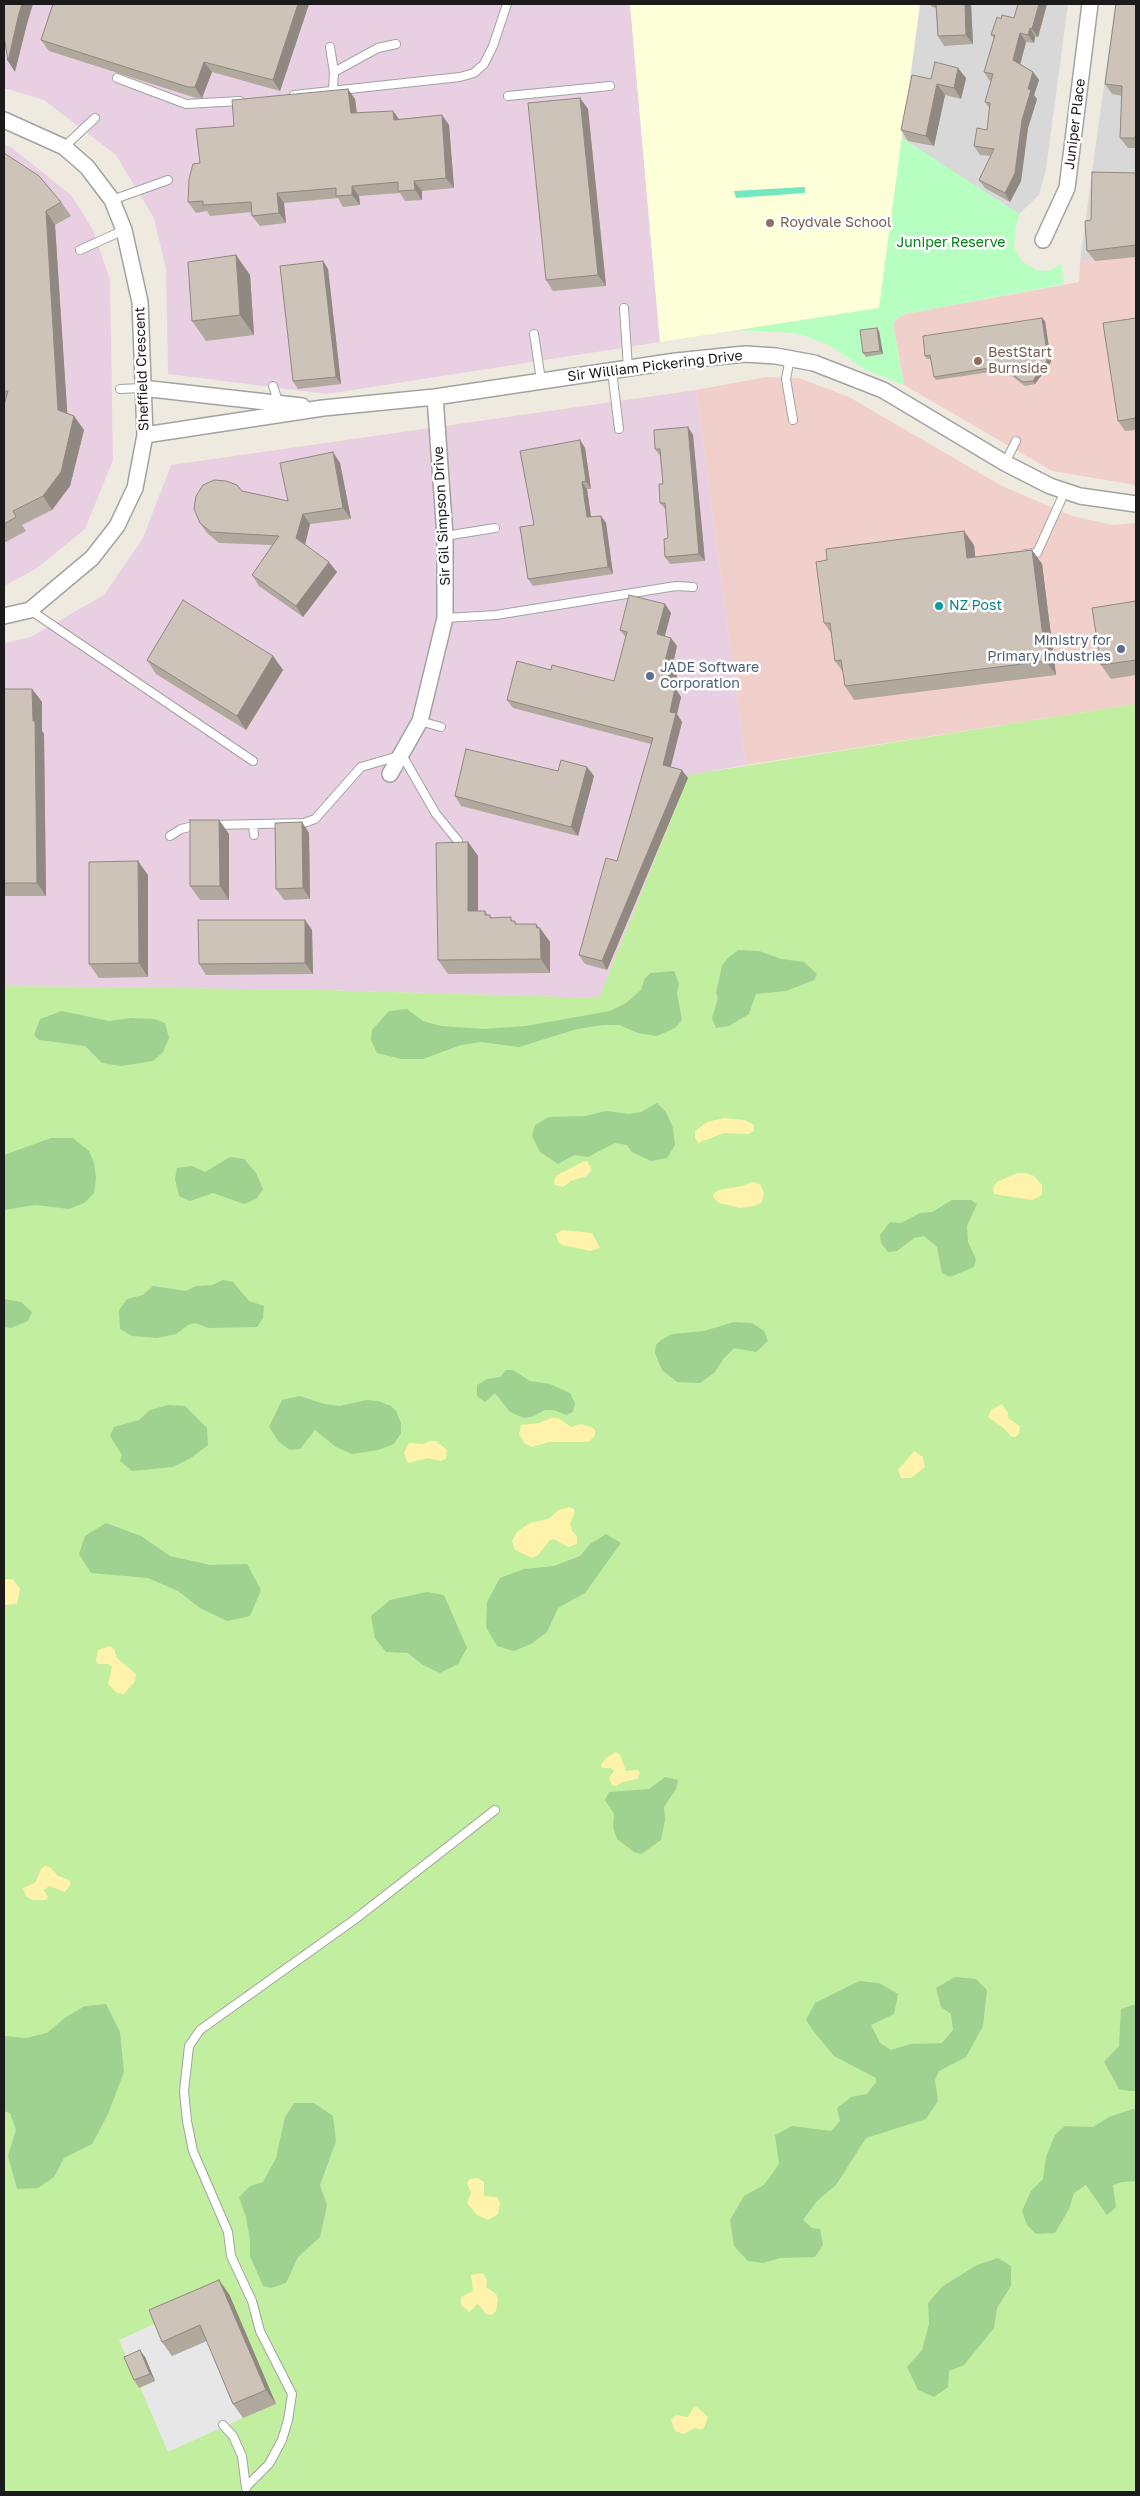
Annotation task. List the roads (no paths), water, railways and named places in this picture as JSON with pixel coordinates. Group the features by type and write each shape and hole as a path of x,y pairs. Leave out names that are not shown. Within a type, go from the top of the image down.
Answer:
{"street":[{"name":"Juniper Place","path":"1043,240 1067,188 1090,4"},
{"name":"Sheffield Crescent","path":"4,120 64,147 87,168 112,200 124,230 140,302 145,435 135,488 117,526 92,558 30,610 4,616"},
{"name":"Sir William Pickering Drive","path":"145,435 323,408 435,397 541,380 745,354 790,358 814,363 883,390 1005,464 1050,486 1105,501 1136,504"},
{"name":"Sir William Pickering Drive","path":"142,388 323,408"},
{"name":"Sir Gil Simpson Drive","path":"390,774 420,721 445,618 445,536 435,397"}],"lane":[{"path":"285,96 333,89 460,77 474,73 484,64 490,52 508,4"},
{"path":"334,72 378,48 396,44"},
{"path":"330,47 334,72 333,89"},
{"path":"117,78 186,104 247,101"},
{"path":"508,96 610,86"},
{"path":"64,147 95,118"},
{"path":"112,200 168,180"},
{"path":"80,250 124,230"},
{"path":"624,308 628,368"},
{"path":"534,334 541,380"},
{"path":"790,358 786,379 793,420"},
{"path":"612,371 619,429"},
{"path":"274,386 279,404"},
{"path":"120,389 142,388"},
{"path":"1005,464 1016,441"},
{"path":"1013,554 1037,553 1065,491"},
{"path":"445,536 495,528"},
{"path":"445,618 496,614 676,586 693,587"},
{"path":"30,610 253,761"},
{"path":"420,721 441,727"},
{"path":"170,836 192,825 304,823 315,820 361,767 402,755 436,814 458,840"},
{"path":"253,824 254,835"},
{"path":"246,2490 269,2464 282,2440 288,2420 292,2394 260,2331 252,2301 231,2256 228,2232 193,2151 186,2121 184,2091 189,2046 200,2030 354,1920 495,1810"},
{"path":"223,2425 233,2436 242,2456 246,2490"}],"place":[{"name":"Roydvale School","path":"770,223"},
{"name":"BestStart Burnside","path":"978,361"},
{"name":"NZ Post","path":"939,606"},
{"name":"Ministry for Primary Industries","path":"1121,649"},
{"name":"JADE Software Corporation","path":"650,676"}],"park label":[{"name":"Juniper Reserve","path":"951,243"}]}
